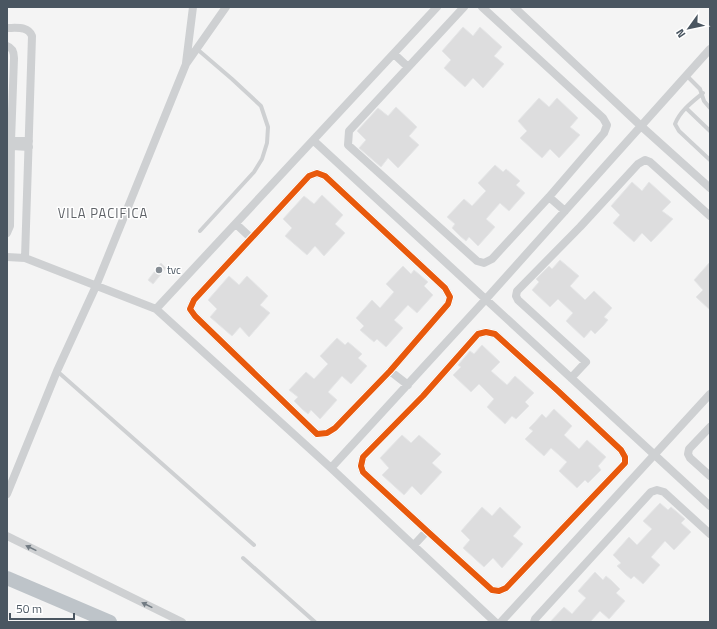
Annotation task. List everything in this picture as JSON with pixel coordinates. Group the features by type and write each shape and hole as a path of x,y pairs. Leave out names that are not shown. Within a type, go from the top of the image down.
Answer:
{"highway":[{"path":"7,578 110,622"}],"street":[{"path":"186,64 193,7"},
{"path":"7,494 57,371 96,286 186,64 226,7"},
{"path":"156,310 437,7"},
{"path":"464,7 349,131 348,145 477,261 484,263 492,260 550,197 604,133 607,125 602,118 482,7"},
{"path":"514,7 640,126 710,188"},
{"path":"7,28 27,29 32,36 25,258"},
{"path":"7,46 14,51 10,226 7,233"},
{"path":"331,468 486,299 710,49"},
{"path":"394,54 408,67"},
{"path":"314,141 710,506"},
{"path":"12,143 29,144"},
{"path":"571,378 586,362 518,300 516,296 517,291 580,227 638,164 645,160 650,162 710,216"},
{"path":"317,173 324,176 445,288 450,297 448,304 390,371 335,428 327,434 317,434 195,316 190,309 194,300 251,238 308,176 317,173"},
{"path":"550,197 565,211"},
{"path":"236,224 251,238"},
{"path":"7,257 25,258 156,310 331,468 495,622"},
{"path":"486,332 495,334 621,450 625,457 625,463 506,588 499,591 492,590 426,531 363,472 361,466 363,457 423,396 478,334 486,332"},
{"path":"390,371 408,385"},
{"path":"501,622 710,394"},
{"path":"710,427 689,449 688,454 690,458 710,476"},
{"path":"534,622 651,492 657,490 664,492 710,534"},
{"path":"414,545 426,531"},
{"path":"8,535 182,622"}],"lane":[{"path":"196,49 232,78 261,106 268,127 267,143 262,158 254,172 200,232"},
{"path":"686,75 700,89 704,101 710,108"},
{"path":"702,93 677,118 675,124 679,131 710,160"},
{"path":"686,108 710,131"},
{"path":"57,371 254,545"},
{"path":"243,558 314,622"}],"building":[{"path":"463,27 473,36 480,27 502,47 494,56 504,64 483,88 473,78 465,87 444,68 451,60 442,51"},
{"path":"539,98 549,107 557,98 578,118 570,127 580,135 559,158 550,149 542,158 520,138 527,131 518,121"},
{"path":"396,107 417,127 409,136 419,145 398,168 388,158 381,167 359,148 366,140 357,131 378,108 388,116"},
{"path":"495,165 503,172 506,169 520,181 516,185 525,193 509,211 500,203 486,219 495,227 478,246 469,237 466,241 460,236 452,228 455,224 447,217 464,199 472,206 486,191 478,183"},
{"path":"632,182 642,191 649,182 671,202 662,211 673,219 651,242 642,233 634,242 613,223 620,215 611,206"},
{"path":"322,195 343,215 335,224 345,233 324,256 315,246 307,255 285,236 292,228 283,219 304,196 314,204"},
{"path":"560,260 579,276 570,286 585,300 594,291 612,308 604,317 608,320 595,334 591,330 584,338 566,321 573,313 558,299 550,307 532,290 539,282 536,279 549,266 552,269"},
{"path":"710,262 710,310 696,297 703,290 694,280"},
{"path":"161,263 166,268 153,284 148,280"},
{"path":"403,266 411,274 414,270 428,282 424,286 433,295 417,313 408,305 394,320 403,328 386,347 377,339 374,342 360,330 364,326 356,318 372,300 380,308 394,292 386,284"},
{"path":"229,276 239,285 247,276 268,296 260,305 270,313 249,337 240,327 232,336 210,317 217,309 208,300"},
{"path":"337,338 345,345 348,342 362,354 358,358 367,366 351,384 342,376 328,392 337,400 320,419 311,410 308,414 302,409 294,401 298,397 289,390 306,372 314,379 328,364 320,356"},
{"path":"482,345 500,362 491,371 507,385 515,376 534,393 525,402 529,406 516,419 512,416 505,424 487,407 494,399 479,384 471,392 453,375 461,367 458,365 470,351 474,354"},
{"path":"554,409 572,426 564,435 579,449 587,440 606,457 598,466 601,470 588,483 585,480 577,488 559,471 567,462 551,448 544,456 525,439 533,431 529,428 542,414 546,418"},
{"path":"402,435 411,443 419,435 441,454 432,463 442,472 421,495 412,486 404,495 382,475 389,468 380,458"},
{"path":"660,503 668,510 671,507 685,519 681,523 691,532 674,550 665,541 651,557 660,565 643,584 634,576 631,579 625,574 617,566 621,563 613,555 629,537 637,545 652,529 643,521"},
{"path":"482,507 492,516 500,507 521,527 513,536 523,544 502,568 493,558 484,567 463,548 470,540 461,531"},
{"path":"595,572 603,580 606,576 612,581 620,589 616,593 625,601 609,619 600,611 590,622 550,622 564,607 572,614 586,598 578,591"}],"cycle path":[{"path":"317,173 325,176 445,288 450,297 448,304 390,371 335,428 327,433 317,434 195,316 190,309 194,300 309,176 317,173"},
{"path":"486,332 495,334 621,450 625,457 625,463 506,588 499,591 492,590 363,472 361,466 363,457 423,396 478,334 486,332"}],"place":[{"name":"tvc","path":"159,270"}],"district":[{"name":"VILA PACIFICA","path":"103,213"}]}
